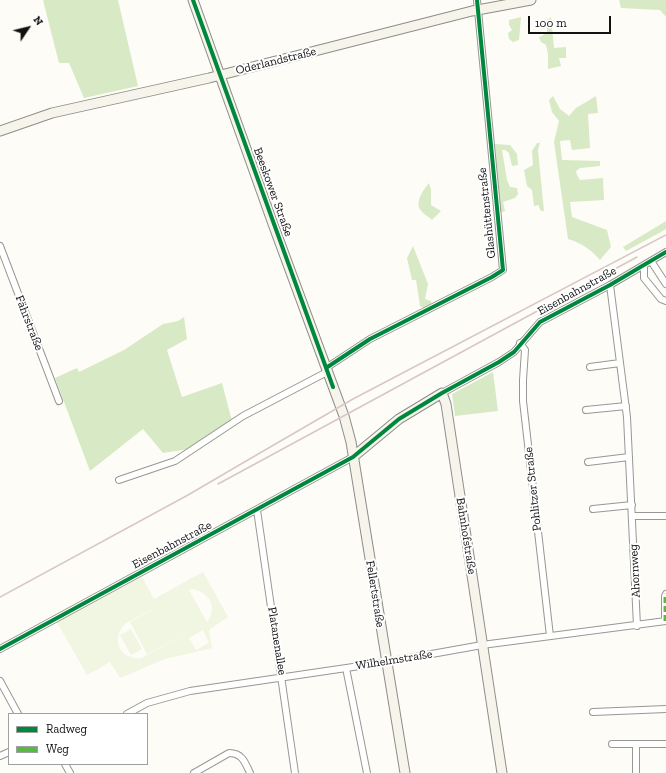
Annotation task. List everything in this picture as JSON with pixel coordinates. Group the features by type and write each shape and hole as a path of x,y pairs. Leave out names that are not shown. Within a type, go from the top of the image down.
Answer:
{"street":[{"name":"Beeskower Straße","path":"193,0 344,416"},
{"name":"Glashüttenstraße","path":"327,370 370,339 503,270 477,0"},
{"name":"Oderlandstraße","path":"0,131 52,113 220,75 478,10 530,0"},
{"name":"Fährstraße","path":"0,246 59,400"},
{"name":"Eisenbahnstraße","path":"442,393 499,362 514,352 520,343 540,322 610,285 666,252"},
{"path":"651,261 666,284"},
{"path":"644,265 644,278 662,299 666,300"},
{"name":"Ahornweg","path":"610,285 626,406 637,626"},
{"name":"Pohlitzer Straße","path":"520,343 525,350 523,401 550,636"},
{"path":"590,367 620,363"},
{"path":"119,480 175,461 243,416 327,370"},
{"path":"353,457 399,419 442,393"},
{"name":"Bahnhofstraße","path":"442,393 446,404 502,773"},
{"path":"586,410 626,406"},
{"name":"Fellertstraße","path":"344,416 351,442 405,773"},
{"path":"351,442 358,446 366,447"},
{"name":"Eisenbahnstraße","path":"0,649 353,457"},
{"path":"588,462 629,457"},
{"path":"593,509 632,505"},
{"name":"Platanenallee","path":"257,510 295,773"},
{"path":"632,516 666,516"},
{"name":"Wilhelmstraße","path":"129,713 147,703 190,691 387,662 482,645 637,626 666,621 666,594"},
{"path":"346,668 367,773"},
{"path":"0,681 17,713"},
{"path":"592,712 666,709"},
{"path":"612,744 666,744"},
{"path":"636,744 636,773"},
{"path":"194,773 229,753 235,753 240,755 250,773"}],"green space":[{"path":"43,0 118,0 138,86 84,98 69,63 59,63"},
{"path":"619,0 666,0 666,17 660,10 621,8"},
{"path":"521,17 519,40 513,42 509,39 508,33 512,30 509,25 509,20"},
{"path":"551,17 554,48 566,47 566,58 559,58 561,66 548,69 548,54 546,45 541,42 539,37 547,33 547,20"},
{"path":"553,96 560,109 569,116 576,108 596,96 598,113 588,114 590,148 572,150 570,140 560,141 562,160 600,161 600,166 580,168 576,171 580,180 603,178 604,200 570,202 572,217 607,230 611,247 600,260 586,247 568,239 554,142 559,121 552,112 549,100"},
{"path":"537,143 540,143 538,150 544,211 541,211 538,205 534,206 532,190 527,186 524,170 533,165 532,151"},
{"path":"495,144 510,145 517,154 518,165 512,166 509,153 502,150 507,180 510,187 517,188 518,194 515,198 503,202 505,211 499,213"},
{"path":"429,183 431,190 431,205 441,211 432,220 422,212 419,206 419,199"},
{"path":"666,221 666,229 626,251 623,247"},
{"path":"413,246 428,284 425,299 431,301 431,305 423,308 420,306 416,280 412,280 407,258"},
{"path":"184,317 187,339 167,350 182,397 222,383 232,421 189,449 163,453 143,429 90,471 55,378 77,368 79,372 124,350 163,324 178,321"},
{"path":"493,372 498,411 455,416 452,394"},
{"path":"203,572 228,617 209,630 212,648 165,659 120,678 110,662 87,675 57,622 142,577 154,599","holes":["189,590 202,592 210,600 212,611 207,622","168,601 130,622 147,654 206,623 141,658 133,658 122,652 119,647 118,635 126,623","203,630 209,643 196,650 189,638"]},
{"path":"131,629 142,649 131,655 120,635"}],"railway":[{"path":"0,597 188,495 353,399 666,235"},
{"path":"218,484 637,257"}],"marked path":[{"path":"665,621 666,594"}],"cycle path":[{"path":"193,0 333,387"},
{"path":"326,368 370,339 503,270 477,0"},
{"path":"0,649 353,457 399,419 514,352 540,322 610,285 666,252"}]}
